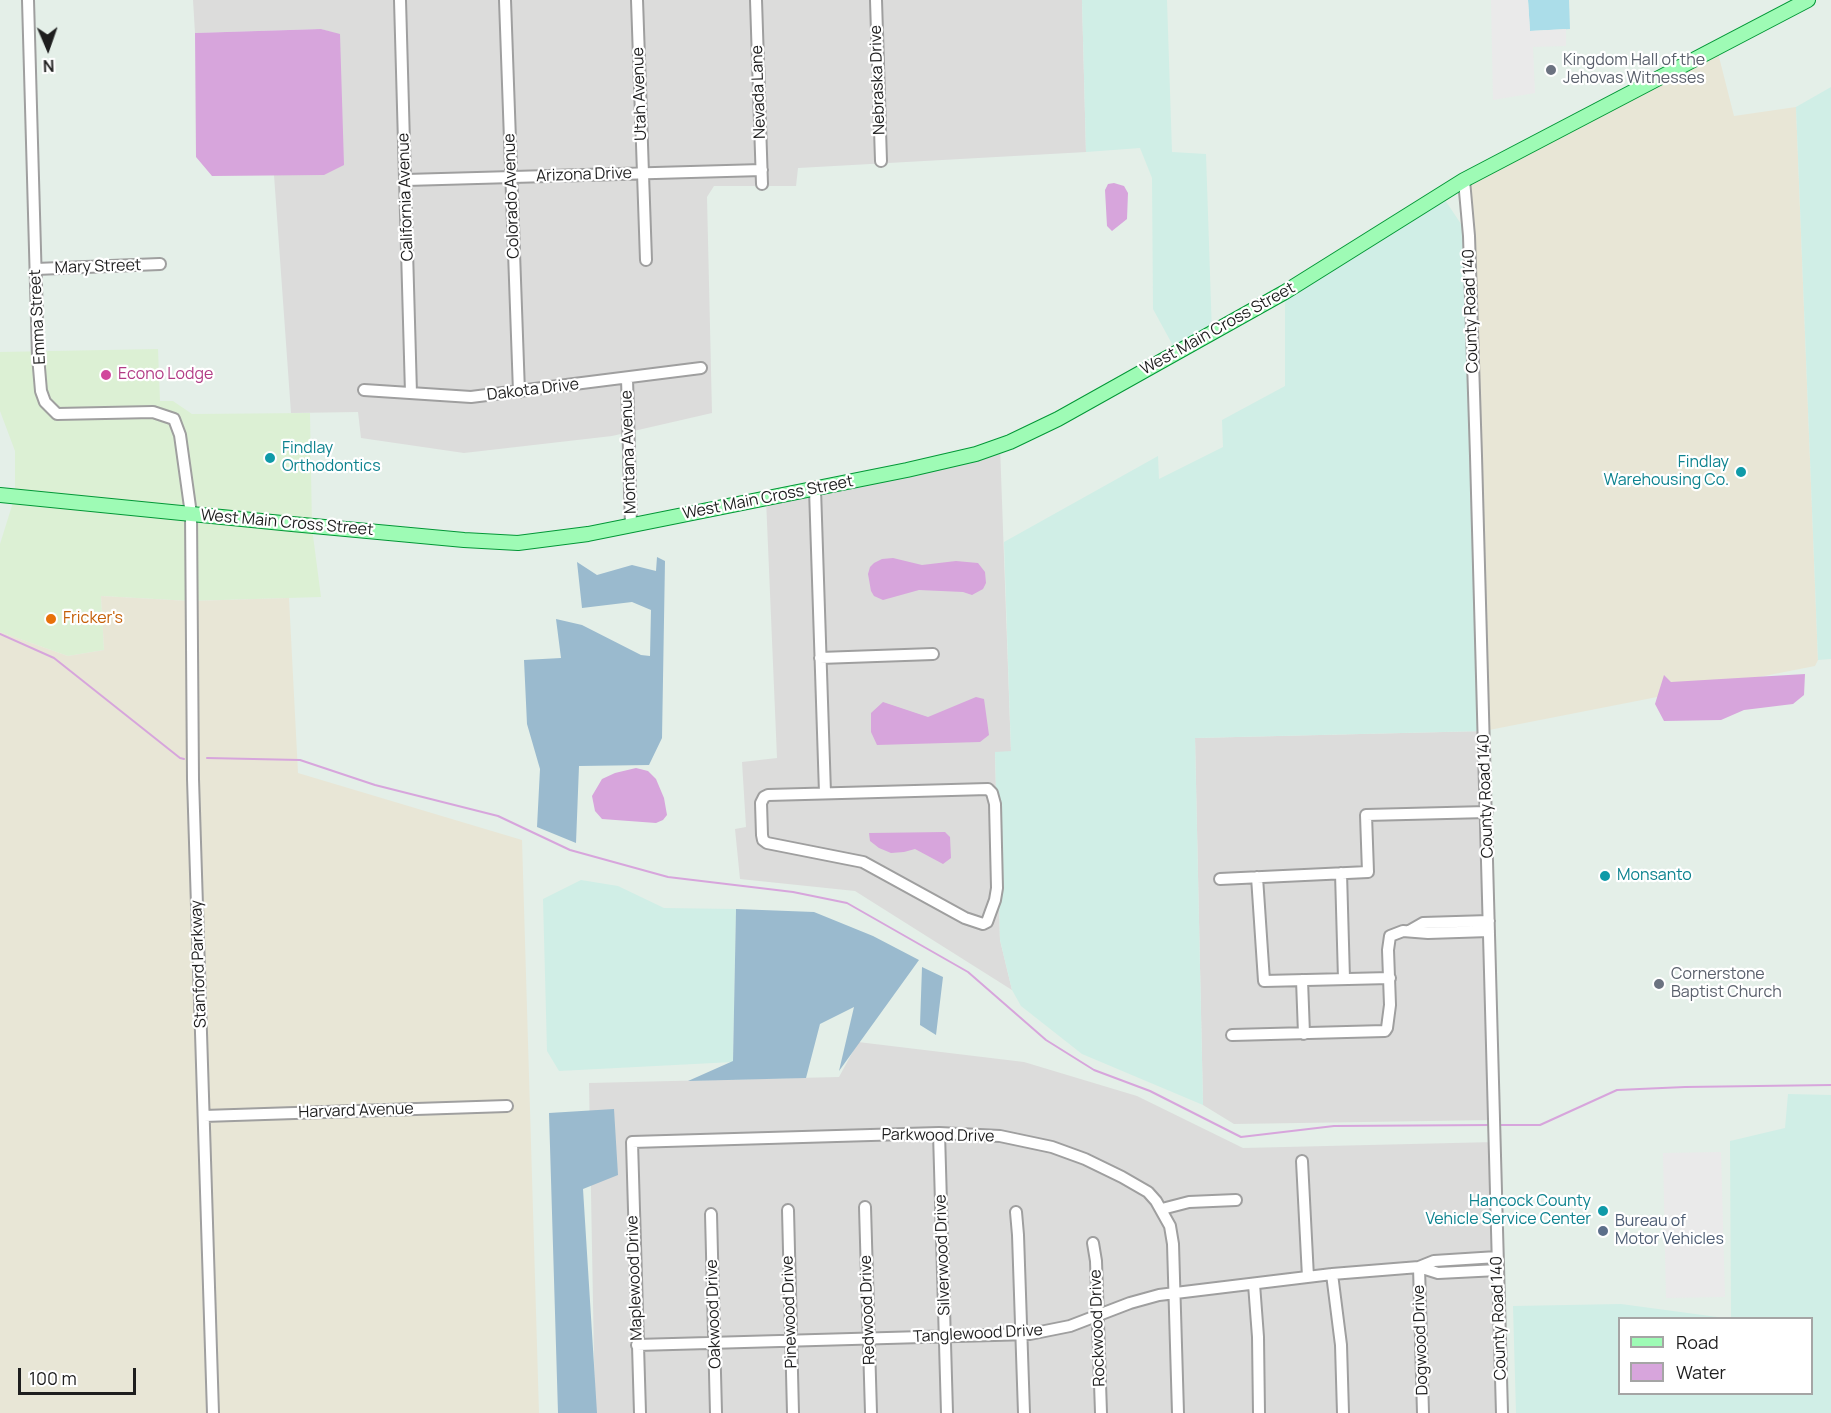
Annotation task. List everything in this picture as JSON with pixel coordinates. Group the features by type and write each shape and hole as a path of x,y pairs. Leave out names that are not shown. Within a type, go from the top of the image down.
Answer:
{"main road":[{"name":"West Main Cross Street","path":"0,495 500,542 553,540 815,489 976,454 1032,432 1286,292 1464,180 1808,0"}],"street":[{"name":"Emma Street","path":"28,0 38,356 41,391 45,402 57,414 153,412 174,419 180,435 191,514"},
{"name":"California Avenue","path":"400,0 411,393"},
{"name":"Colorado Avenue","path":"506,0 519,392"},
{"name":"Utah Avenue","path":"637,0 646,260"},
{"name":"Nevada Lane","path":"756,0 762,184"},
{"name":"Nebraska Drive","path":"876,0 881,161"},
{"name":"Arizona Drive","path":"405,180 762,171"},
{"name":"County Road 140","path":"1464,180 1470,259 1502,1413"},
{"name":"Mary Street","path":"36,269 160,264"},
{"name":"Dakota Drive","path":"364,390 471,397 700,368"},
{"name":"Montana Avenue","path":"627,378 631,526"},
{"path":"815,489 825,793"},
{"name":"Stanford Parkway","path":"191,514 193,779 213,1413"},
{"path":"820,658 933,654"},
{"path":"988,789 992,793 994,804 997,888 987,922 979,924 965,918 864,862 767,843 763,840 761,803 764,797 825,793 988,789"},
{"path":"1220,879 1368,872 1366,815 1487,812"},
{"path":"1341,873 1344,979"},
{"path":"1257,877 1264,981 1390,978"},
{"path":"1232,1035 1385,1031 1390,1005 1388,950 1390,936 1409,931 1423,923 1489,926"},
{"path":"1302,980 1304,1034"},
{"name":"Harvard Avenue","path":"204,1116 507,1106"},
{"name":"Parkwood Drive","path":"632,1142 939,1133 1000,1136 1060,1150 1101,1166 1148,1192 1162,1209 1172,1232 1178,1413"},
{"name":"Silverwood Drive","path":"939,1133 947,1413"},
{"name":"Maplewood Drive","path":"632,1142 640,1413"},
{"path":"1302,1161 1308,1277"},
{"path":"1162,1209 1189,1202 1236,1200"},
{"name":"Redwood Drive","path":"865,1207 871,1413"},
{"name":"Pinewood Drive","path":"788,1210 794,1413"},
{"path":"1016,1212 1024,1413"},
{"name":"Oakwood Drive","path":"711,1214 717,1413"},
{"name":"Rockwood Drive","path":"1093,1243 1101,1413"},
{"name":"Tanglewood Drive","path":"637,1345 1021,1334 1059,1329 1130,1303 1175,1293 1332,1274 1419,1267 1434,1261 1497,1257"},
{"name":"Tanglewood Drive","path":"1419,1267 1438,1273 1498,1270"},
{"name":"Dogwood Drive","path":"1419,1267 1423,1413"},
{"path":"1332,1274 1341,1345 1343,1413"},
{"path":"1254,1284 1260,1413"}],"shaded area":[{"path":"193,0 1082,0 1086,152 798,168 796,186 714,186 707,197 712,413 612,436 464,453 361,438 358,412 291,413 274,175 324,175 340,35 321,29 195,33"},
{"path":"1082,0 1167,0 1172,152 1206,154 1212,334 1177,353 1153,309 1152,178 1140,148 1086,152"},
{"path":"1491,0 1528,0 1530,31 1566,29 1566,46 1533,47 1535,93 1493,100"},
{"path":"1528,0 1569,0 1570,29 1530,31"},
{"path":"1717,49 1734,116 1796,107 1818,660 1815,666 1484,731 1464,180"},
{"path":"1831,87 1831,659 1818,660 1796,107"},
{"path":"1441,194 1469,236 1484,731 1195,738 1203,1105 1082,1054 1021,1006 1012,990 1000,940 995,752 1011,751 1004,542 1158,456 1159,479 1223,447 1222,420 1285,386 1285,292"},
{"path":"158,349 160,401 173,401 192,414 310,413 312,528 321,597 190,601 101,596 104,650 68,656 0,632 0,544 15,496 15,451 0,411 0,352"},
{"path":"1000,446 1011,752 995,753 1000,940 1012,990 855,891 740,879 735,829 746,827 742,762 777,758 766,499"},
{"path":"657,557 665,561 662,738 649,765 579,766 576,843 537,827 540,769 527,724 524,660 561,658 556,619 582,625 641,655 650,656 651,610 632,602 582,608 577,562 597,575 632,565 656,571"},
{"path":"101,596 190,601 289,598 298,773 522,840 539,1413 0,1413 0,632 68,656 104,650"},
{"path":"1484,731 1494,1120 1234,1124 1203,1105 1195,738"},
{"path":"581,880 618,886 664,908 736,909 733,1062 559,1071 547,1051 543,899"},
{"path":"736,909 814,912 873,936 919,960 839,1071 854,1007 820,1024 806,1078 688,1081 733,1061"},
{"path":"922,967 943,977 936,1035 920,1025"},
{"path":"858,1042 1024,1062 1137,1096 1243,1148 1495,1142 1501,1413 595,1413 589,1083 839,1077"},
{"path":"1788,1094 1831,1095 1831,1413 1516,1413 1513,1306 1621,1304 1718,1317 1618,1317 1618,1395 1813,1395 1813,1317 1731,1317 1730,1141 1785,1128"},
{"path":"614,1109 618,1175 583,1189 597,1413 558,1413 549,1113"},
{"path":"1721,1152 1725,1297 1666,1298 1663,1153"}],"water":[{"path":"321,29 340,34 344,165 324,175 212,176 196,157 195,33"},
{"path":"1108,184 1124,186 1128,193 1127,219 1112,231 1107,226 1105,190"},
{"path":"893,558 922,565 956,561 978,563 985,572 986,583 983,589 972,595 963,592 919,590 883,600 874,596 871,591 868,574 874,563 882,559"},
{"path":"1805,674 1804,695 1793,704 1744,710 1721,720 1664,721 1655,704 1664,675 1671,682"},
{"path":"976,697 984,699 989,735 980,742 877,745 871,732 871,713 883,702 928,717"},
{"path":"636,768 648,771 656,779 664,798 667,815 656,823 602,819 595,811 592,796 602,779"},
{"path":"945,832 950,837 951,858 943,864 915,849 891,853 879,848 870,841 869,833"}],"waterway":[{"path":"0,634 54,658 184,759"},
{"path":"207,758 300,760 375,785 498,816 570,850 668,877 793,892 847,903 968,972 1046,1040 1094,1070 1150,1091 1241,1137 1334,1126 1491,1125"},
{"path":"1497,1125 1540,1125 1617,1090 1831,1085"}],"place":[{"name":"Kingdom Hall of the Jehovas Witnesses","path":"1551,70"},
{"name":"Econo Lodge","path":"106,375"},
{"name":"Findlay Orthodontics","path":"270,458"},
{"name":"Findlay Warehousing Co.","path":"1741,472"},
{"name":"Fricker's","path":"51,619"},
{"name":"Monsanto","path":"1605,876"},
{"name":"Cornerstone Baptist Church","path":"1659,984"},
{"name":"Hancock County Vehicle Service Center","path":"1603,1211"},
{"name":"Bureau of Motor Vehicles","path":"1603,1231"}]}
